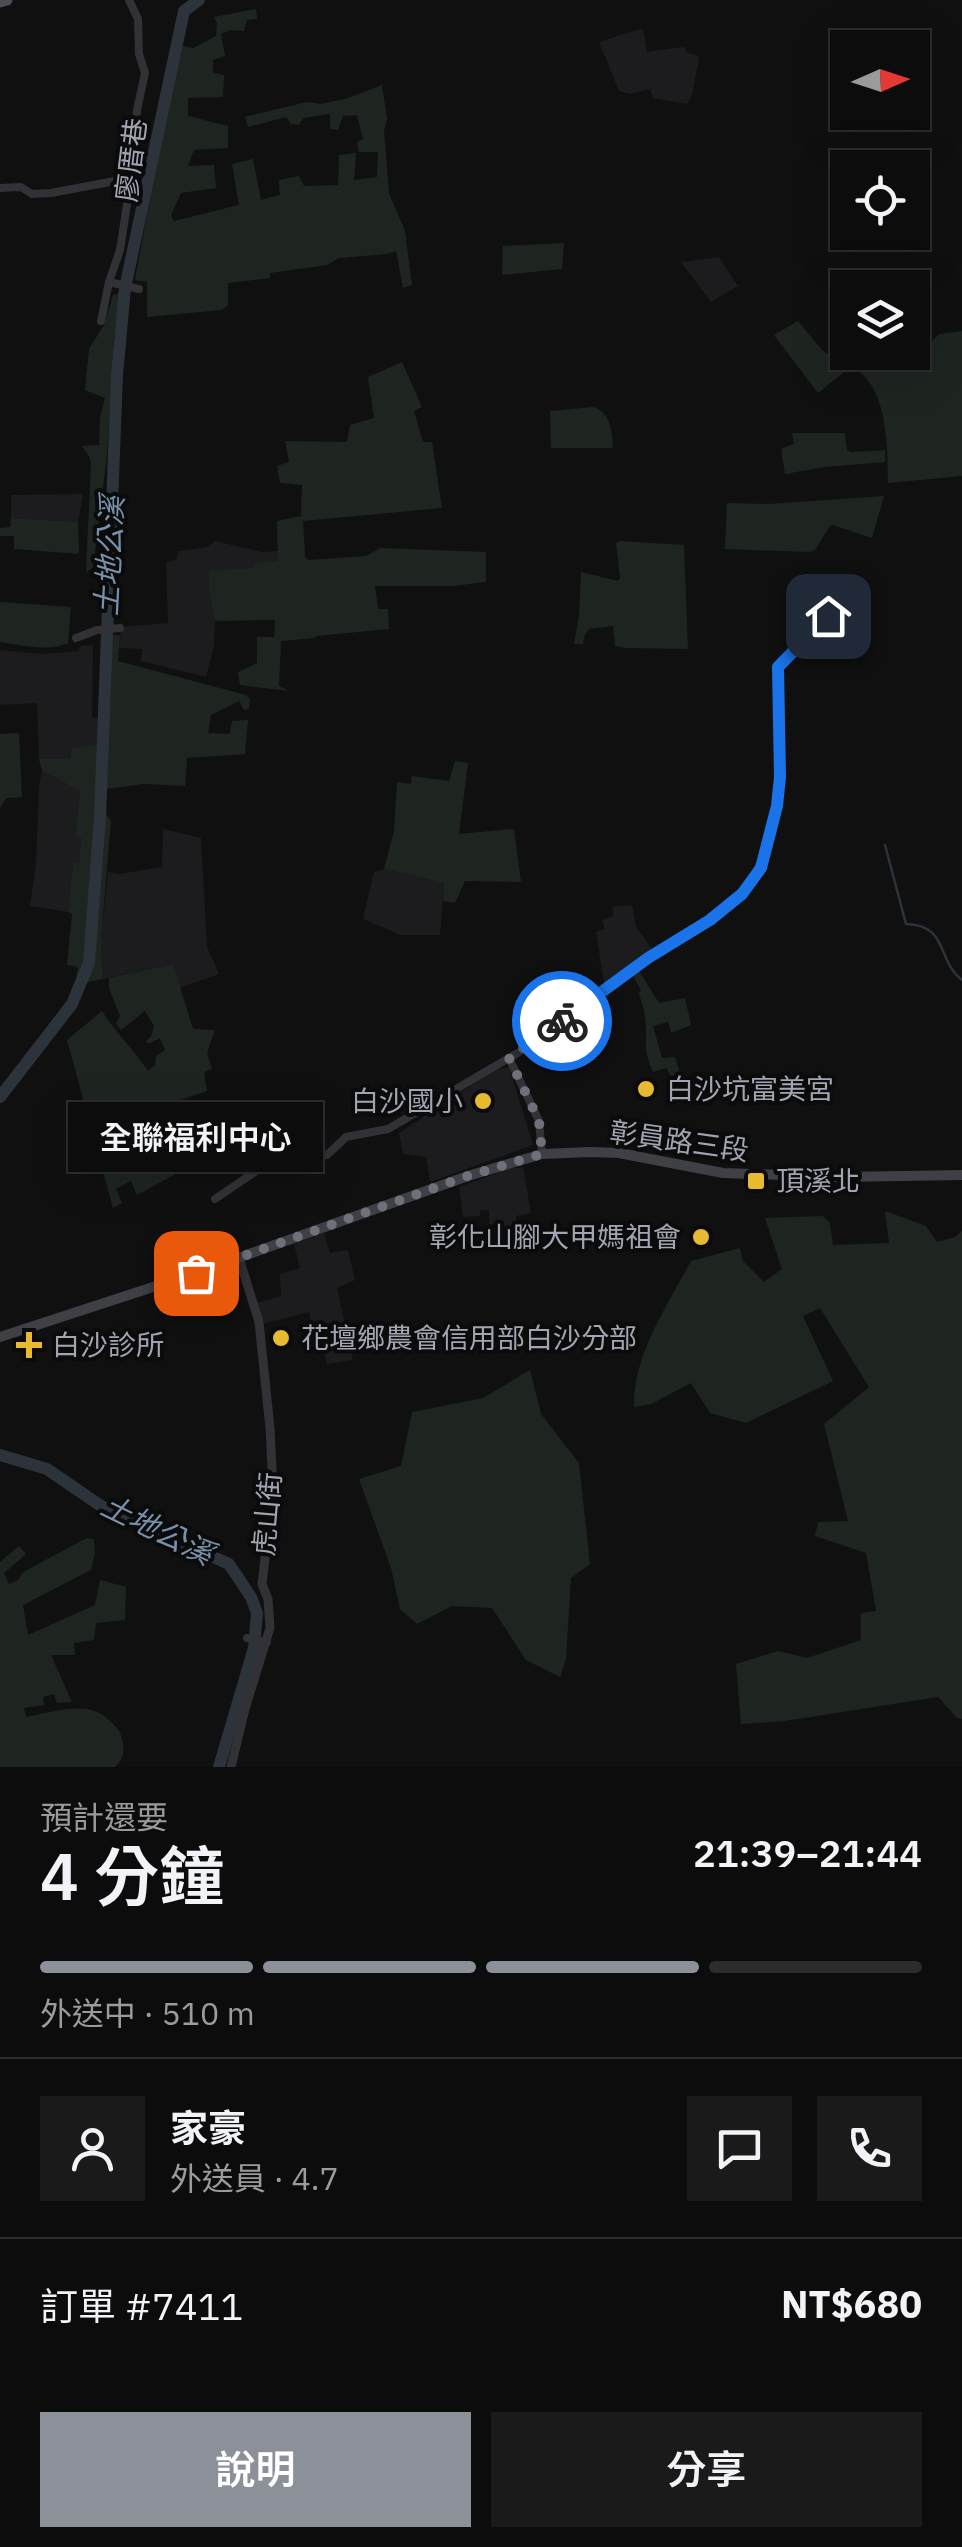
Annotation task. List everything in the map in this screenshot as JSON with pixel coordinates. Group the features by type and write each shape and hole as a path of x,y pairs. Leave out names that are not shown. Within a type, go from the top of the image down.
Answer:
{"main road":[{"name":"彰員路三段","path":"0,1337 542,1154 619,1153 742,1174 962,1174"}],"street":[{"name":"廖厝巷","path":"101,321 108,282 120,250 144,73 138,19 130,0"},
{"path":"0,188 22,187 32,194 51,193 131,178"},
{"path":"108,282 137,288"},
{"path":"215,1199 268,1163 328,1155 346,1137 388,1129 509,1058 742,894 761,868 777,806 778,667 828,616"},
{"path":"76,638 97,630 116,629"},
{"path":"509,1058 539,1121 542,1154"},
{"name":"虎山街","path":"231,1767 270,1628 268,1599 262,1584 273,1488 259,1322 239,1258"},
{"path":"247,1638 267,1642"}],"shaded area":[{"path":"256,9 257,19 247,20 244,31 221,34 225,56 213,60 213,73 224,75 223,97 188,98 188,116 228,126 228,148 194,150 188,166 214,165 216,188 181,193 171,215 174,221 239,205 232,164 253,159 261,200 280,195 279,180 299,176 304,186 338,185 339,155 356,153 354,180 377,177 378,152 359,152 357,142 363,139 357,115 343,116 338,130 330,129 330,114 303,118 299,125 291,124 286,117 248,127 245,117 307,102 321,104 348,98 382,85 389,193 405,231 412,285 403,288 396,251 339,258 327,265 270,273 270,278 228,283 228,305 222,310 147,317 147,282 135,280 168,100 182,46 193,48 216,36 214,17"},
{"path":"643,28 647,52 684,47 687,53 697,55 692,95 687,104 653,98 650,89 630,94 619,91 599,42"},
{"path":"564,243 562,269 502,275 503,246"},
{"path":"719,257 738,286 711,302 681,262"},
{"path":"120,293 107,455 93,568 86,572 91,463 82,446 99,445 105,398 85,390 89,349 104,325 113,295"},
{"path":"798,321 830,356 830,370 846,370 818,393 774,335"},
{"path":"962,331 962,476 888,483 883,417 872,386 855,370 930,370 930,340 939,334"},
{"path":"402,362 422,407 414,411 423,442 432,442 442,508 303,521 305,557 308,560 366,556 380,548 486,552 486,582 375,586 378,609 388,609 389,629 281,641 279,686 289,691 240,685 238,672 257,663 257,637 274,637 275,620 215,621 209,571 252,568 255,563 278,560 277,521 301,516 302,485 280,483 277,466 289,462 285,441 347,442 350,425 374,418 368,377"},
{"path":"593,407 607,418 613,448 551,448 550,411"},
{"path":"792,433 845,433 847,450 885,450 885,462 785,474 781,449 794,444"},
{"path":"83,494 78,522 11,518 11,495"},
{"path":"884,496 872,538 833,525 810,552 725,549 727,503"},
{"path":"11,518 78,522 79,554 14,549 14,536 0,536 0,528 10,527"},
{"path":"215,541 262,552 278,551 278,560 256,563 209,592 215,621 206,677 141,661 142,649 119,648 121,627 168,623 166,563 177,559 178,551 208,547"},
{"path":"616,543 684,545 688,649 615,646 613,626 589,629 583,644 574,644 581,572 618,581"},
{"path":"0,602 71,607 68,643 43,647 0,642"},
{"path":"110,635 120,635 118,661 246,695 250,699 249,709 244,710 239,701 211,715 208,733 230,734 232,721 248,720 245,754 187,758 185,786 144,784 106,789 105,812 111,821 101,939 103,979 75,985 78,967 67,965 72,914 68,912 73,863 79,863 81,838 75,836 80,791 42,771 39,759 70,759 72,748 99,744"},
{"path":"93,645 92,717 101,720 99,744 72,748 70,759 39,759 37,703 0,705 0,650 42,654 78,651 80,646"},
{"path":"19,733 22,797 6,798 0,808 0,734"},
{"path":"455,761 468,763 459,834 514,829 521,882 465,881 455,903 443,901 444,883 384,869 394,831 397,782 411,784 412,776 449,781"},
{"path":"42,771 80,791 75,835 81,838 79,864 73,864 68,912 30,906"},
{"path":"163,829 201,838 207,947 219,974 180,988 172,964 103,979 101,939 108,872 119,874 162,867"},
{"path":"384,869 444,883 440,935 401,935 363,919 374,872"},
{"path":"632,905 636,927 655,953 605,989 596,932 605,929 602,920 613,916 613,907"},
{"path":"173,964 193,1029 215,1030 207,1053 212,1069 204,1072 207,1091 168,1104 170,1110 148,1120 155,1133 174,1124 178,1135 144,1159 132,1161 123,1140 114,1144 126,1165 134,1169 155,1160 180,1139 196,1163 137,1195 131,1181 116,1189 122,1203 113,1208 67,1040 102,1011 148,1071 155,1065 156,1056 165,1050 160,1038 148,1044 146,1041 154,1026 145,1011 121,1030 116,1023 120,1016 109,978"},
{"path":"639,971 659,1003 685,998 691,1025 671,1033 668,1022 653,1026 662,1058 675,1057 680,1074 671,1076 666,1068 653,1072 646,1050 641,990 632,975"},
{"name":"白沙國小","path":"509,1067 533,1145 430,1182 426,1157 403,1154 399,1133 495,1070"},
{"path":"523,1167 531,1213 516,1216 516,1231 503,1231 502,1225 489,1224 489,1210 480,1210 480,1216 463,1217 459,1187"},
{"path":"885,1211 926,1226 937,1242 962,1231 962,1719 938,1697 785,1721 741,1724 736,1664 778,1651 807,1658 861,1640 861,1613 876,1611 866,1553 815,1536 818,1522 848,1521 824,1424 869,1387 820,1308 803,1316 833,1381 746,1423 710,1413 691,1383 651,1404 634,1407 639,1369 653,1331 691,1261 740,1248 743,1261 764,1282 782,1269 765,1218 823,1216 830,1223 833,1245 889,1243"},
{"path":"324,1233 330,1253 348,1250 355,1280 337,1288 353,1360 327,1364 324,1351 316,1352 309,1312 263,1324 256,1303 281,1296 280,1274 300,1268 294,1244"},
{"path":"530,1370 541,1414 579,1463 590,1564 571,1578 566,1659 560,1677 526,1660 492,1608 452,1606 417,1624 400,1609 391,1568 359,1479 401,1466 412,1412 483,1398"},
{"path":"87,1538 94,1539 91,1570 23,1605 28,1635 95,1605 100,1580 126,1587 125,1620 96,1623 94,1640 74,1643 75,1655 51,1655 72,1702 57,1703 54,1694 43,1697 44,1705 24,1708 26,1717 69,1709 100,1714 120,1733 122,1758 115,1767 0,1767 0,1562 19,1546 26,1554 4,1573 9,1584 23,1572"}],"waterway":[{"name":"土地公溪","path":"0,1097 72,1004 89,963 100,817 117,375 125,288 184,11 199,0"},
{"path":"885,845 906,924 929,930 962,980"},
{"name":"土地公溪","path":"0,1455 47,1469 101,1506 229,1564 257,1613 254,1648 219,1767"}],"way so far":[{"path":"196,1273 468,1176 542,1154 539,1121 509,1058 562,1021"}],"place":[{"name":"白沙坑富美宮","path":"646,1089"},
{"name":"白沙國小","path":"483,1101"},
{"name":"頂溪北","path":"756,1181"},
{"name":"彰化山腳大甲媽祖會","path":"701,1237"},
{"name":"全聯福利中心","path":"196,1273"},
{"name":"花壇鄉農會信用部白沙分部","path":"281,1338"},
{"name":"白沙診所","path":"29,1345"}],"route":[{"path":"562,1021 648,958 710,920 742,894 761,868 780,777 776,674 781,662 828,616"}]}
